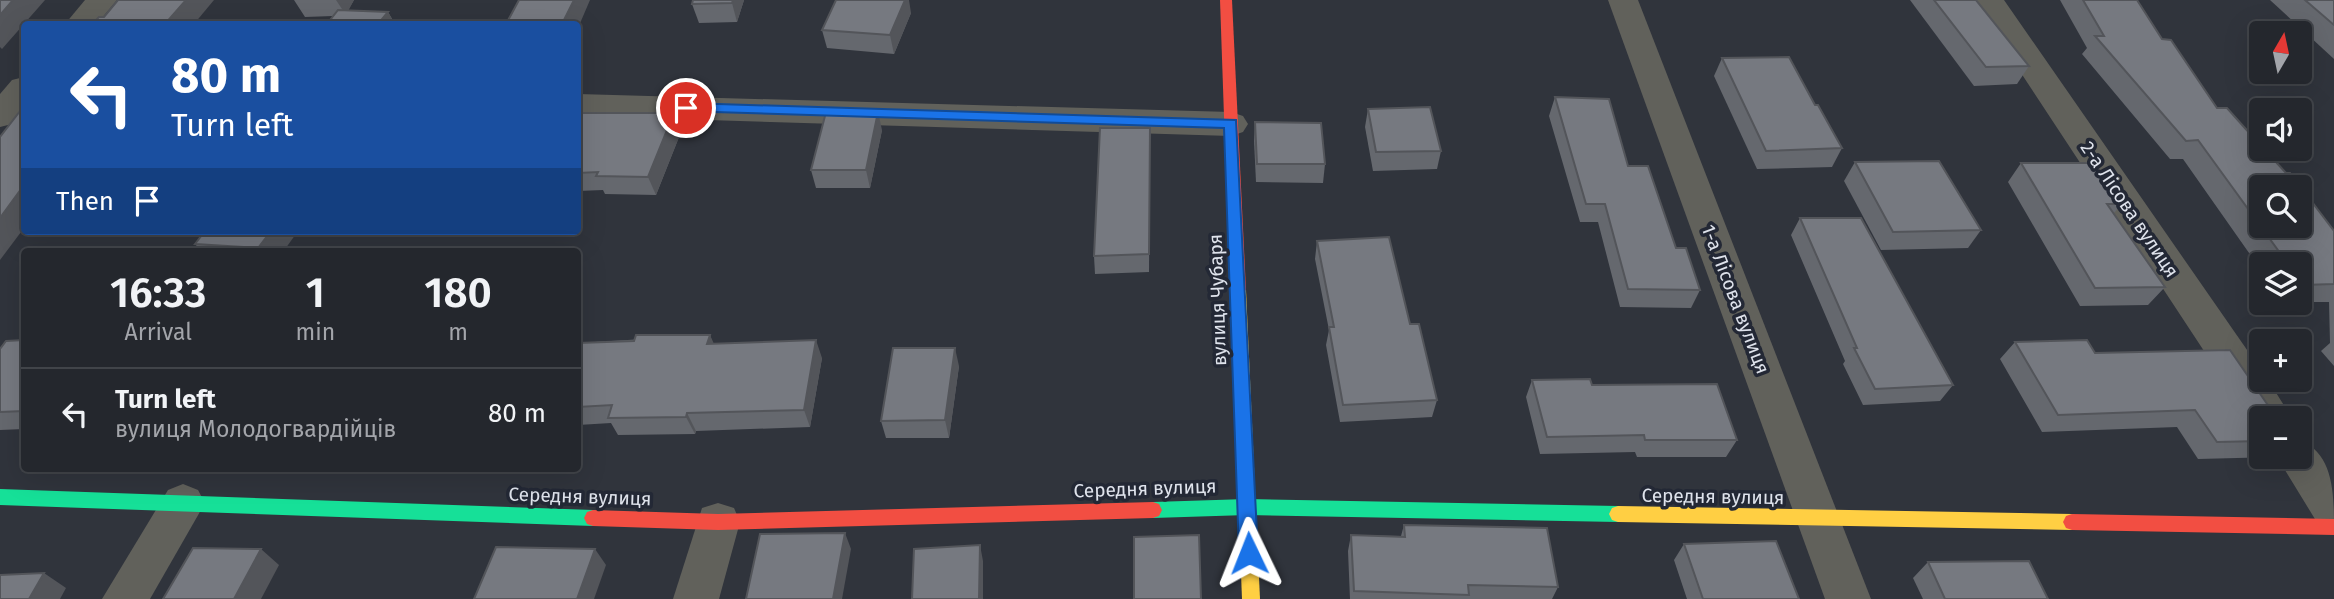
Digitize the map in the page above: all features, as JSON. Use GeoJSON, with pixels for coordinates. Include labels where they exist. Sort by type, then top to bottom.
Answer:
{"type":"FeatureCollection","features":[{"type":"Feature","properties":{"kind":"street"},"geometry":{"type":"LineString","coordinates":[[83,21],[102,0]]}},
{"type":"Feature","properties":{"kind":"street","name":"вулиця Чубаря"},"geometry":{"type":"LineString","coordinates":[[1226,0],[1251,599]]}},
{"type":"Feature","properties":{"kind":"street","name":"1-а Лісова вулиця"},"geometry":{"type":"LineString","coordinates":[[1623,0],[1848,599]]}},
{"type":"Feature","properties":{"kind":"street","name":"2-а Лісова вулиця"},"geometry":{"type":"LineString","coordinates":[[1988,0],[2264,406]]}},
{"type":"Feature","properties":{"kind":"street"},"geometry":{"type":"LineString","coordinates":[[0,90],[21,89]]}},
{"type":"Feature","properties":{"kind":"street"},"geometry":{"type":"LineString","coordinates":[[0,116],[21,92]]}},
{"type":"Feature","properties":{"kind":"street"},"geometry":{"type":"LineString","coordinates":[[581,105],[1231,124]]}},
{"type":"Feature","properties":{"kind":"street"},"geometry":{"type":"LineString","coordinates":[[2306,469],[2334,510]]}},
{"type":"Feature","properties":{"kind":"street","name":"Середня вулиця"},"geometry":{"type":"LineString","coordinates":[[0,497],[718,522],[1247,506],[2334,527]]}},
{"type":"Feature","properties":{"kind":"street"},"geometry":{"type":"LineString","coordinates":[[124,599],[183,503]]}},
{"type":"Feature","properties":{"kind":"street"},"geometry":{"type":"LineString","coordinates":[[696,599],[718,522]]}},
{"type":"Feature","properties":{"kind":"building"},"geometry":{"type":"Polygon","coordinates":[[[0,0],[13,0],[0,15],[0,0]]]}},
{"type":"Feature","properties":{"kind":"building"},"geometry":{"type":"Polygon","coordinates":[[[118,0],[186,0],[168,21],[95,21],[104,17],[118,0]]]}},
{"type":"Feature","properties":{"kind":"building"},"geometry":{"type":"Polygon","coordinates":[[[519,0],[574,0],[564,21],[508,21],[519,0]]]}},
{"type":"Feature","properties":{"kind":"building"},"geometry":{"type":"Polygon","coordinates":[[[693,0],[733,0],[732,3],[692,4],[693,0]]]}},
{"type":"Feature","properties":{"kind":"building"},"geometry":{"type":"Polygon","coordinates":[[[836,0],[905,0],[890,35],[822,30],[836,0]]]}},
{"type":"Feature","properties":{"kind":"building"},"geometry":{"type":"Polygon","coordinates":[[[1934,0],[1976,0],[2029,66],[1986,67],[1934,0]]]}},
{"type":"Feature","properties":{"kind":"building"},"geometry":{"type":"Polygon","coordinates":[[[2083,0],[2137,0],[2162,39],[2171,40],[2217,108],[2227,108],[2249,133],[2249,161],[2275,161],[2292,175],[2249,175],[2249,210],[2198,140],[2186,141],[2095,36],[2104,36],[2083,0]]]}},
{"type":"Feature","properties":{"kind":"building"},"geometry":{"type":"Polygon","coordinates":[[[2305,0],[2334,0],[2334,25],[2305,0]]]}},
{"type":"Feature","properties":{"kind":"building"},"geometry":{"type":"Polygon","coordinates":[[[338,10],[388,12],[380,21],[329,21],[338,10]]]}},
{"type":"Feature","properties":{"kind":"building"},"geometry":{"type":"Polygon","coordinates":[[[1789,57],[1842,148],[1766,151],[1722,58],[1789,57]]]}},
{"type":"Feature","properties":{"kind":"building"},"geometry":{"type":"Polygon","coordinates":[[[1555,97],[1609,99],[1628,166],[1648,166],[1676,248],[1686,248],[1700,290],[1628,289],[1605,204],[1586,204],[1555,97]]]}},
{"type":"Feature","properties":{"kind":"building"},"geometry":{"type":"Polygon","coordinates":[[[1430,107],[1441,151],[1376,152],[1368,109],[1430,107]]]}},
{"type":"Feature","properties":{"kind":"building"},"geometry":{"type":"Polygon","coordinates":[[[21,110],[21,189],[0,218],[0,137],[21,110]]]}},
{"type":"Feature","properties":{"kind":"building"},"geometry":{"type":"Polygon","coordinates":[[[826,112],[878,112],[866,170],[811,170],[826,112]]]}},
{"type":"Feature","properties":{"kind":"building"},"geometry":{"type":"Polygon","coordinates":[[[581,113],[674,113],[648,177],[596,176],[598,172],[581,173],[581,113]]]}},
{"type":"Feature","properties":{"kind":"building"},"geometry":{"type":"Polygon","coordinates":[[[1255,122],[1321,123],[1325,164],[1257,164],[1255,122]]]}},
{"type":"Feature","properties":{"kind":"building"},"geometry":{"type":"Polygon","coordinates":[[[1100,128],[1150,128],[1149,254],[1094,256],[1100,128]]]}},
{"type":"Feature","properties":{"kind":"building"},"geometry":{"type":"Polygon","coordinates":[[[1939,161],[1981,230],[1893,232],[1855,162],[1939,161]]]}},
{"type":"Feature","properties":{"kind":"building"},"geometry":{"type":"Polygon","coordinates":[[[2021,163],[2095,163],[2122,204],[2107,204],[2165,287],[2095,288],[2021,163]]]}},
{"type":"Feature","properties":{"kind":"building"},"geometry":{"type":"Polygon","coordinates":[[[2312,202],[2334,231],[2334,284],[2312,285],[2312,252],[2279,252],[2269,238],[2312,238],[2312,202]]]}},
{"type":"Feature","properties":{"kind":"building"},"geometry":{"type":"Polygon","coordinates":[[[1800,218],[1861,218],[1953,385],[1875,389],[1854,348],[1857,348],[1800,218]]]}},
{"type":"Feature","properties":{"kind":"building"},"geometry":{"type":"Polygon","coordinates":[[[202,235],[268,235],[258,248],[195,244],[202,235]]]}},
{"type":"Feature","properties":{"kind":"building"},"geometry":{"type":"Polygon","coordinates":[[[1389,237],[1410,324],[1419,324],[1437,400],[1343,405],[1329,327],[1334,327],[1317,241],[1389,237]]]}},
{"type":"Feature","properties":{"kind":"building"},"geometry":{"type":"Polygon","coordinates":[[[636,335],[710,335],[707,344],[816,340],[804,410],[687,413],[686,417],[608,418],[612,405],[581,407],[581,343],[634,341],[636,335]]]}},
{"type":"Feature","properties":{"kind":"building"},"geometry":{"type":"Polygon","coordinates":[[[21,340],[21,411],[0,412],[0,349],[6,341],[21,340]]]}},
{"type":"Feature","properties":{"kind":"building"},"geometry":{"type":"Polygon","coordinates":[[[2087,340],[2095,353],[2230,350],[2249,378],[2249,392],[2259,392],[2268,406],[2249,406],[2249,441],[2217,442],[2195,410],[2058,415],[2015,342],[2087,340]]]}},
{"type":"Feature","properties":{"kind":"building"},"geometry":{"type":"Polygon","coordinates":[[[893,348],[955,348],[945,420],[881,421],[893,348]]]}},
{"type":"Feature","properties":{"kind":"building"},"geometry":{"type":"Polygon","coordinates":[[[1590,379],[1592,385],[1717,384],[1737,440],[1645,440],[1644,435],[1547,437],[1532,380],[1590,379]]]}},
{"type":"Feature","properties":{"kind":"building"},"geometry":{"type":"Polygon","coordinates":[[[1404,525],[1547,528],[1558,587],[1468,585],[1469,595],[1354,591],[1351,535],[1405,537],[1404,525]]]}},
{"type":"Feature","properties":{"kind":"building"},"geometry":{"type":"Polygon","coordinates":[[[845,533],[833,599],[746,599],[760,534],[845,533]]]}},
{"type":"Feature","properties":{"kind":"building"},"geometry":{"type":"Polygon","coordinates":[[[1199,535],[1201,599],[1134,599],[1134,537],[1199,535]]]}},
{"type":"Feature","properties":{"kind":"building"},"geometry":{"type":"Polygon","coordinates":[[[1776,541],[1799,599],[1703,599],[1684,544],[1776,541]]]}},
{"type":"Feature","properties":{"kind":"building"},"geometry":{"type":"Polygon","coordinates":[[[980,545],[979,599],[912,599],[914,549],[980,545]]]}},
{"type":"Feature","properties":{"kind":"building"},"geometry":{"type":"Polygon","coordinates":[[[496,547],[595,549],[577,599],[474,599],[496,547]]]}},
{"type":"Feature","properties":{"kind":"building"},"geometry":{"type":"Polygon","coordinates":[[[193,548],[261,549],[234,599],[163,599],[193,548]]]}},
{"type":"Feature","properties":{"kind":"building"},"geometry":{"type":"Polygon","coordinates":[[[2029,561],[2048,599],[1945,599],[1928,562],[2029,561]]]}},
{"type":"Feature","properties":{"kind":"building"},"geometry":{"type":"Polygon","coordinates":[[[44,573],[29,599],[0,599],[0,575],[44,573]]]}},
{"type":"Feature","properties":{"kind":"traffic: fast"},"geometry":{"type":"LineString","coordinates":[[0,497],[593,518]]}},
{"type":"Feature","properties":{"kind":"traffic: fast"},"geometry":{"type":"LineString","coordinates":[[1153,510],[1247,507],[1618,514]]}},
{"type":"Feature","properties":{"kind":"traffic: slow"},"geometry":{"type":"LineString","coordinates":[[1238,290],[1251,599]]}},
{"type":"Feature","properties":{"kind":"traffic: slow"},"geometry":{"type":"LineString","coordinates":[[1618,514],[2072,522]]}},
{"type":"Feature","properties":{"kind":"traffic: jam"},"geometry":{"type":"LineString","coordinates":[[1226,0],[1238,290]]}},
{"type":"Feature","properties":{"kind":"traffic: jam"},"geometry":{"type":"LineString","coordinates":[[593,518],[718,522],[1153,510]]}},
{"type":"Feature","properties":{"kind":"traffic: jam"},"geometry":{"type":"LineString","coordinates":[[2072,522],[2334,527]]}},
{"type":"Feature","properties":{"kind":"route"},"geometry":{"type":"LineString","coordinates":[[686,108],[1231,124],[1249,553]]}}]}
